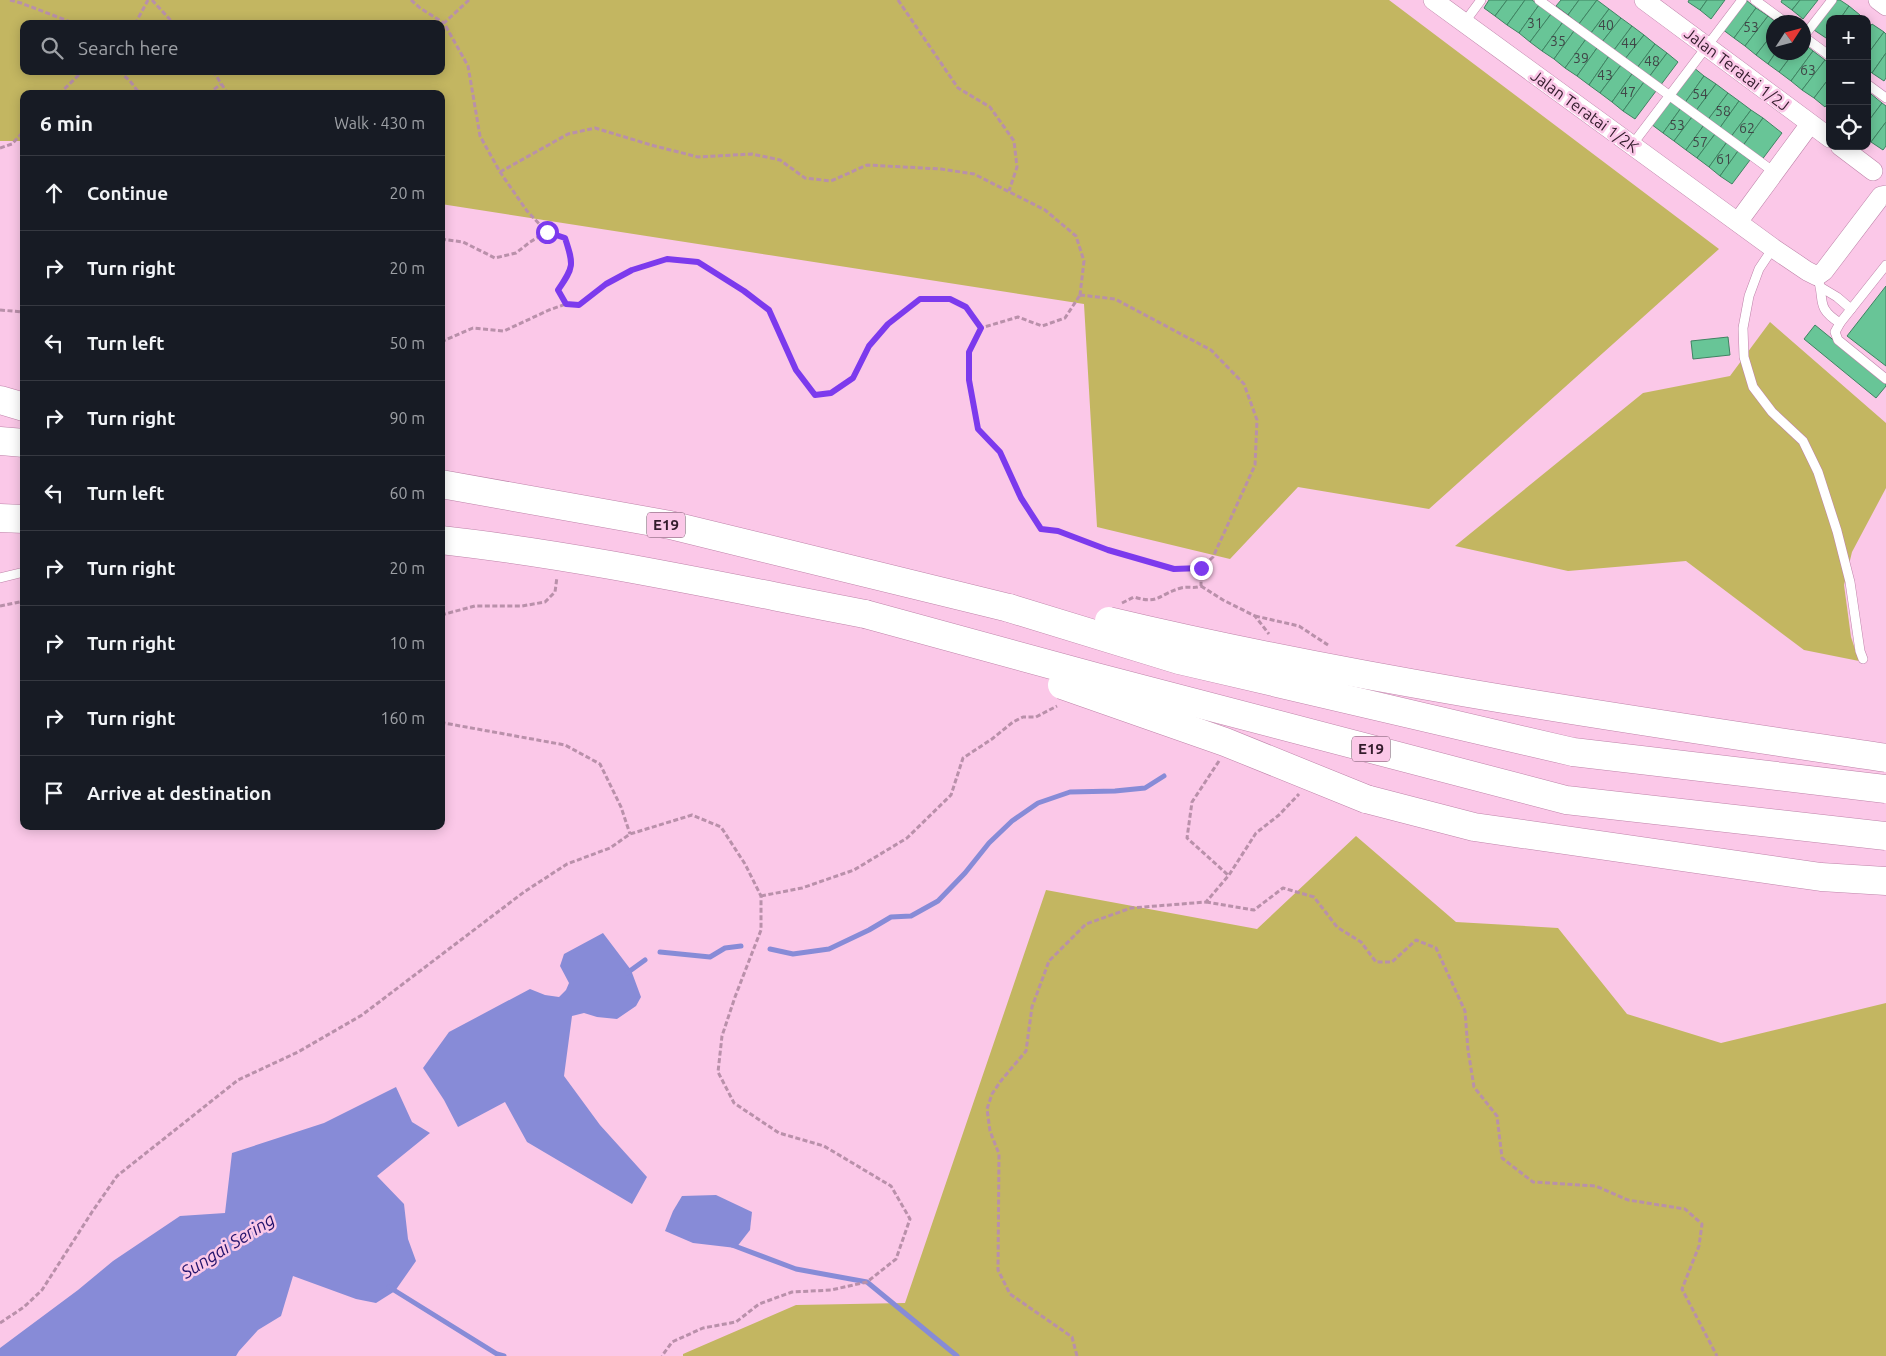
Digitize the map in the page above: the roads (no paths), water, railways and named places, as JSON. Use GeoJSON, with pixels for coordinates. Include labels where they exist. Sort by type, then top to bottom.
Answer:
{"type":"FeatureCollection","features":[{"type":"Feature","properties":{"kind":"highway"},"geometry":{"type":"LineString","coordinates":[[0,400],[20,406]]}},
{"type":"Feature","properties":{"kind":"highway"},"geometry":{"type":"LineString","coordinates":[[0,441],[20,442]]}},
{"type":"Feature","properties":{"kind":"highway","name":"E19"},"geometry":{"type":"LineString","coordinates":[[445,485],[670,526],[1009,608],[1179,660],[1574,752],[1886,789]]}},
{"type":"Feature","properties":{"kind":"highway"},"geometry":{"type":"LineString","coordinates":[[0,518],[20,519]]}},
{"type":"Feature","properties":{"kind":"highway","name":"E19"},"geometry":{"type":"LineString","coordinates":[[445,540],[559,556],[865,614],[1096,677],[1566,800],[1886,836]]}},
{"type":"Feature","properties":{"kind":"highway"},"geometry":{"type":"LineString","coordinates":[[1009,608],[1095,618],[1177,637],[1504,700],[1886,758]]}},
{"type":"Feature","properties":{"kind":"highway"},"geometry":{"type":"LineString","coordinates":[[865,614],[1225,742],[1366,799],[1474,827],[1821,877],[1886,881]]}},
{"type":"Feature","properties":{"kind":"street","name":"Jalan Teratai 1/2K"},"geometry":{"type":"LineString","coordinates":[[1433,0],[1807,271],[1819,282]]}},
{"type":"Feature","properties":{"kind":"street","name":"Jalan Teratai 1/2J"},"geometry":{"type":"LineString","coordinates":[[1644,0],[1826,135]]}},
{"type":"Feature","properties":{"kind":"street"},"geometry":{"type":"LineString","coordinates":[[1878,0],[1886,6]]}},
{"type":"Feature","properties":{"kind":"street"},"geometry":{"type":"LineString","coordinates":[[1738,222],[1810,124]]}},
{"type":"Feature","properties":{"kind":"street"},"geometry":{"type":"LineString","coordinates":[[1846,150],[1873,170]]}},
{"type":"Feature","properties":{"kind":"street"},"geometry":{"type":"LineString","coordinates":[[1819,282],[1824,271],[1881,196],[1886,195]]}},
{"type":"Feature","properties":{"kind":"lane"},"geometry":{"type":"LineString","coordinates":[[1464,23],[1481,0]]}},
{"type":"Feature","properties":{"kind":"lane"},"geometry":{"type":"LineString","coordinates":[[1539,0],[1774,172]]}},
{"type":"Feature","properties":{"kind":"lane"},"geometry":{"type":"LineString","coordinates":[[1632,145],[1742,0]]}},
{"type":"Feature","properties":{"kind":"lane"},"geometry":{"type":"LineString","coordinates":[[1754,0],[1775,15]]}},
{"type":"Feature","properties":{"kind":"lane"},"geometry":{"type":"LineString","coordinates":[[1811,27],[1832,0]]}},
{"type":"Feature","properties":{"kind":"lane"},"geometry":{"type":"LineString","coordinates":[[1811,41],[1826,53]]}},
{"type":"Feature","properties":{"kind":"lane"},"geometry":{"type":"LineString","coordinates":[[1871,87],[1886,98]]}},
{"type":"Feature","properties":{"kind":"lane"},"geometry":{"type":"LineString","coordinates":[[1773,248],[1759,269],[1749,296],[1743,328],[1744,357],[1754,387],[1772,412],[1803,441],[1818,472],[1837,531],[1850,582],[1862,660]]}},
{"type":"Feature","properties":{"kind":"lane"},"geometry":{"type":"LineString","coordinates":[[1886,265],[1835,332],[1838,340],[1886,379]]}},
{"type":"Feature","properties":{"kind":"lane"},"geometry":{"type":"LineString","coordinates":[[1819,282],[1851,309]]}},
{"type":"Feature","properties":{"kind":"lane"},"geometry":{"type":"LineString","coordinates":[[1819,282],[1820,301],[1828,316],[1840,323]]}},
{"type":"Feature","properties":{"kind":"lane"},"geometry":{"type":"LineString","coordinates":[[0,578],[20,573]]}},
{"type":"Feature","properties":{"kind":"water"},"geometry":{"type":"Polygon","coordinates":[[[603,933],[631,970],[641,997],[636,1006],[617,1019],[597,1017],[584,1013],[572,1016],[564,1076],[600,1125],[647,1177],[632,1204],[527,1142],[505,1102],[458,1127],[444,1100],[423,1068],[449,1032],[530,989],[545,995],[559,997],[566,990],[569,983],[560,966],[564,954],[603,933]]]}},
{"type":"Feature","properties":{"kind":"water"},"geometry":{"type":"Polygon","coordinates":[[[396,1087],[412,1122],[430,1133],[377,1176],[404,1204],[408,1239],[416,1261],[395,1291],[376,1303],[356,1299],[293,1276],[281,1316],[258,1330],[236,1356],[0,1356],[0,1348],[78,1290],[113,1261],[180,1216],[225,1213],[232,1153],[324,1123],[396,1087]]]}},
{"type":"Feature","properties":{"kind":"water"},"geometry":{"type":"Polygon","coordinates":[[[716,1195],[752,1212],[750,1230],[736,1248],[693,1243],[665,1231],[673,1211],[682,1196],[716,1195]]]}},
{"type":"Feature","properties":{"kind":"waterway"},"geometry":{"type":"LineString","coordinates":[[770,949],[793,954],[829,949],[891,917],[911,916],[938,901],[965,873],[989,843],[1012,821],[1038,803],[1070,792],[1145,788],[1164,776]]}},
{"type":"Feature","properties":{"kind":"waterway"},"geometry":{"type":"LineString","coordinates":[[660,952],[710,957],[725,948],[741,946]]}},
{"type":"Feature","properties":{"kind":"waterway"},"geometry":{"type":"LineString","coordinates":[[627,973],[645,960]]}},
{"type":"Feature","properties":{"kind":"waterway"},"geometry":{"type":"LineString","coordinates":[[732,1245],[796,1269],[867,1282],[957,1356]]}},
{"type":"Feature","properties":{"kind":"waterway","name":"Sungai Sering"},"geometry":{"type":"LineString","coordinates":[[389,1287],[497,1354],[504,1356]]}}]}
